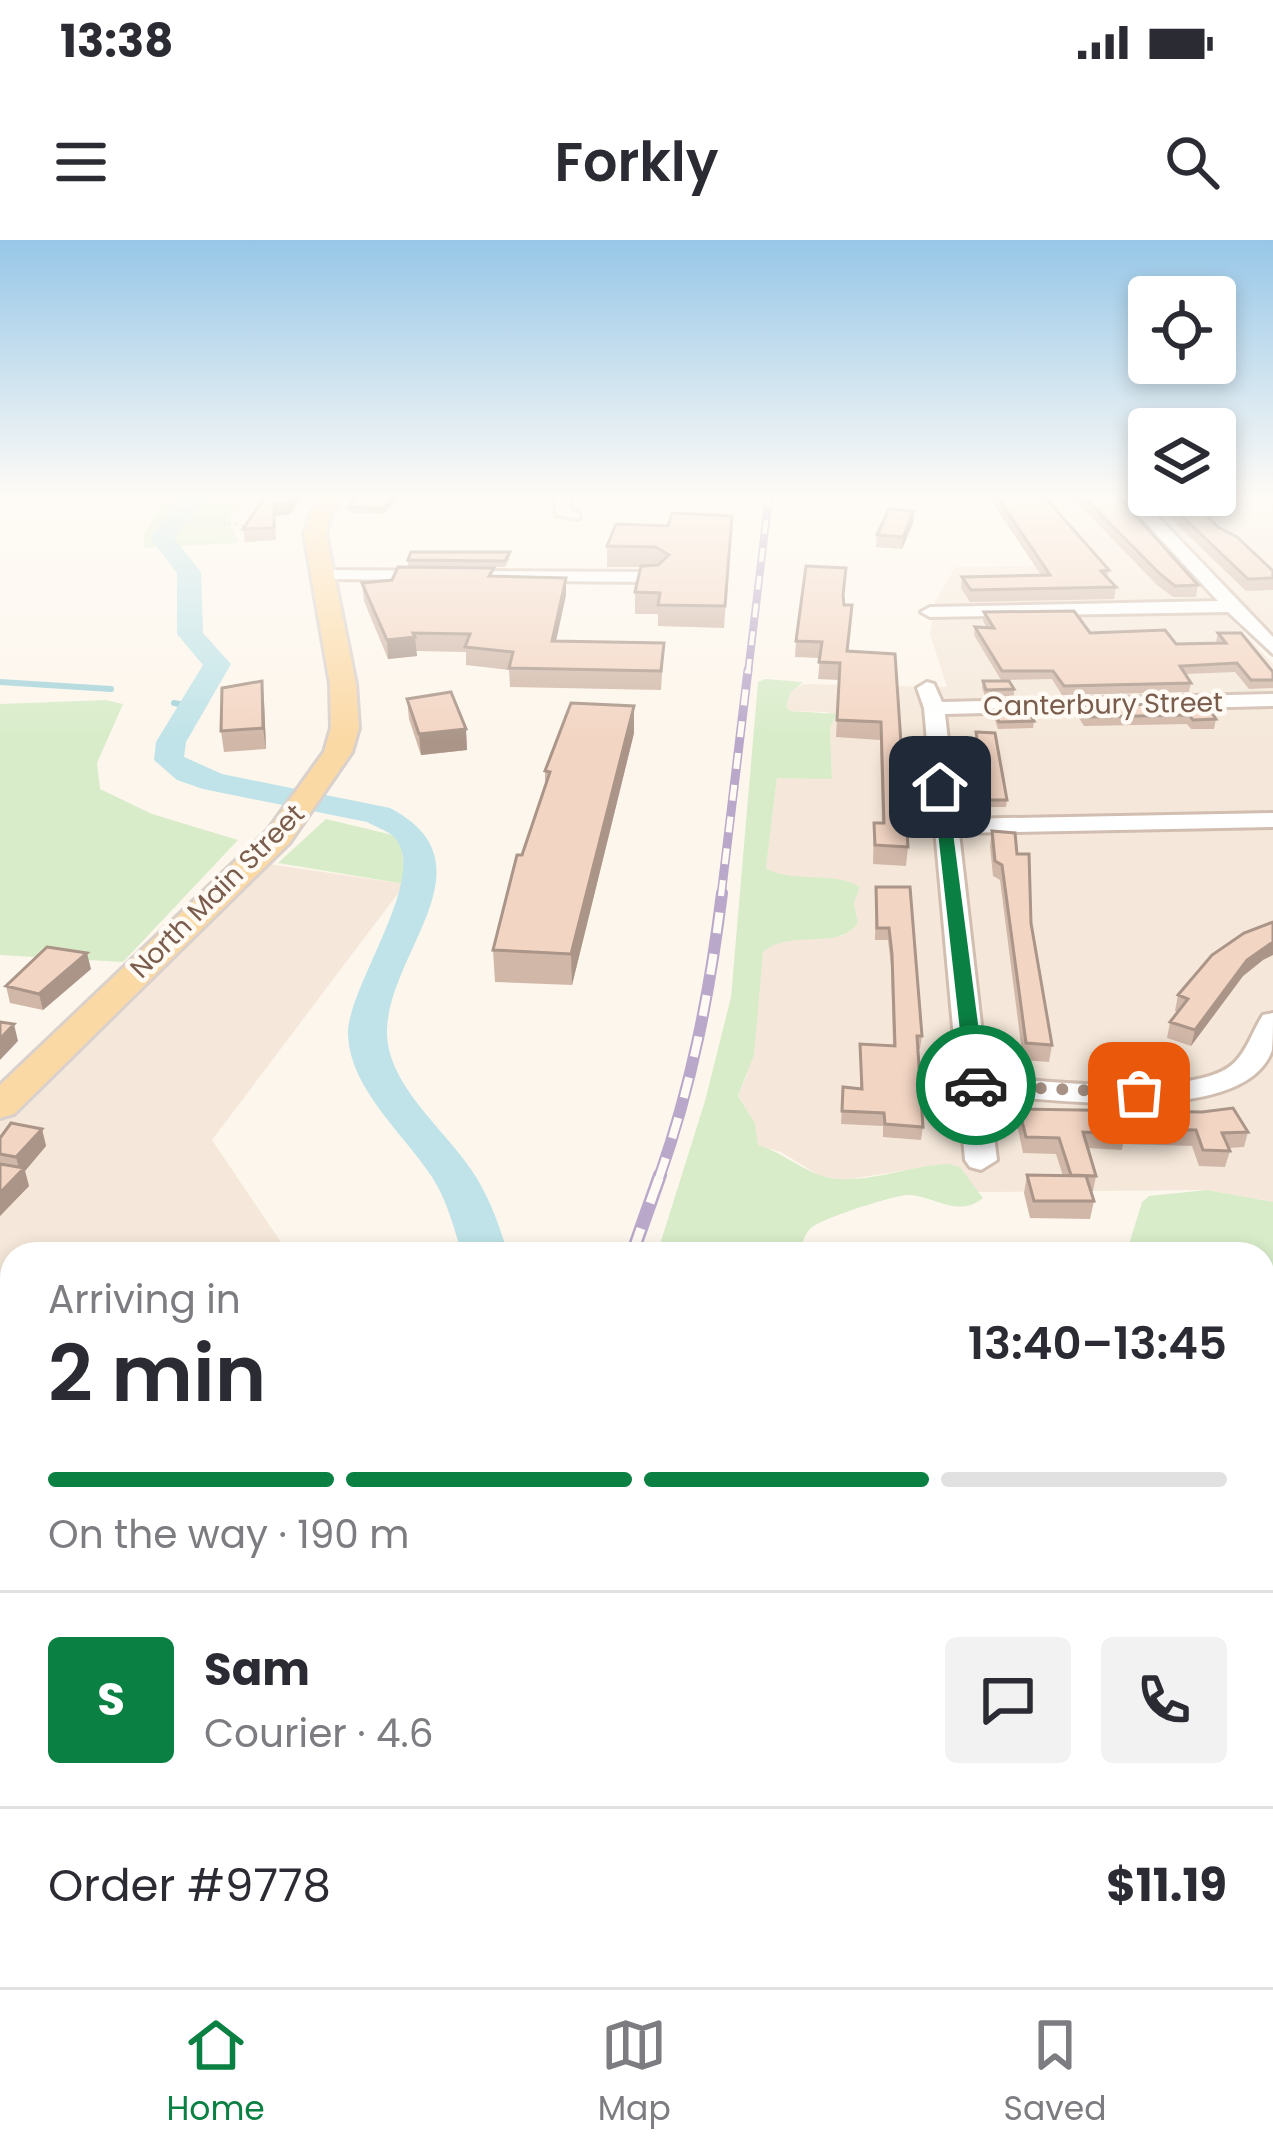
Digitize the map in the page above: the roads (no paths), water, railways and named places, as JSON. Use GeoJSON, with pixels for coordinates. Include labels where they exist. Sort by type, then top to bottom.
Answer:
{"type":"FeatureCollection","features":[{"type":"Feature","properties":{"kind":"main road","name":"North Main Street"},"geometry":{"type":"LineString","coordinates":[[0,1106],[309,798],[338,752],[345,707],[322,577]]}},
{"type":"Feature","properties":{"kind":"street"},"geometry":{"type":"LineString","coordinates":[[603,577],[656,577]]}},
{"type":"Feature","properties":{"kind":"street"},"geometry":{"type":"LineString","coordinates":[[1206,577],[1273,647]]}},
{"type":"Feature","properties":{"kind":"street"},"geometry":{"type":"LineString","coordinates":[[930,612],[1234,606]]}},
{"type":"Feature","properties":{"kind":"street","name":"Canterbury Street"},"geometry":{"type":"LineString","coordinates":[[943,826],[930,698],[1273,700]]}},
{"type":"Feature","properties":{"kind":"street"},"geometry":{"type":"LineString","coordinates":[[981,1160],[943,826],[1273,820]]}},
{"type":"Feature","properties":{"kind":"street"},"geometry":{"type":"LineString","coordinates":[[974,1085],[1186,1092],[1221,1085],[1243,1072],[1271,1030]]}},
{"type":"Feature","properties":{"kind":"street"},"geometry":{"type":"LineString","coordinates":[[1243,1072],[1273,1081]]}},
{"type":"Feature","properties":{"kind":"waterway"},"geometry":{"type":"LineString","coordinates":[[189,577],[190,634],[217,664],[171,742],[169,760],[214,782],[378,815],[403,828],[417,846],[420,869],[415,896],[371,1008],[370,1050],[388,1088],[455,1178],[481,1242]]}},
{"type":"Feature","properties":{"kind":"waterway"},"geometry":{"type":"LineString","coordinates":[[0,682],[111,689]]}},
{"type":"Feature","properties":{"kind":"waterway"},"geometry":{"type":"LineString","coordinates":[[174,703],[194,707]]}},
{"type":"Feature","properties":{"kind":"railway"},"geometry":{"type":"LineString","coordinates":[[748,673],[759,577]]}},
{"type":"Feature","properties":{"kind":"railway"},"geometry":{"type":"LineString","coordinates":[[721,896],[748,670]]}},
{"type":"Feature","properties":{"kind":"railway"},"geometry":{"type":"LineString","coordinates":[[659,1176],[698,1037],[722,893]]}},
{"type":"Feature","properties":{"kind":"railway"},"geometry":{"type":"LineString","coordinates":[[636,1242],[659,1176]]}}]}
